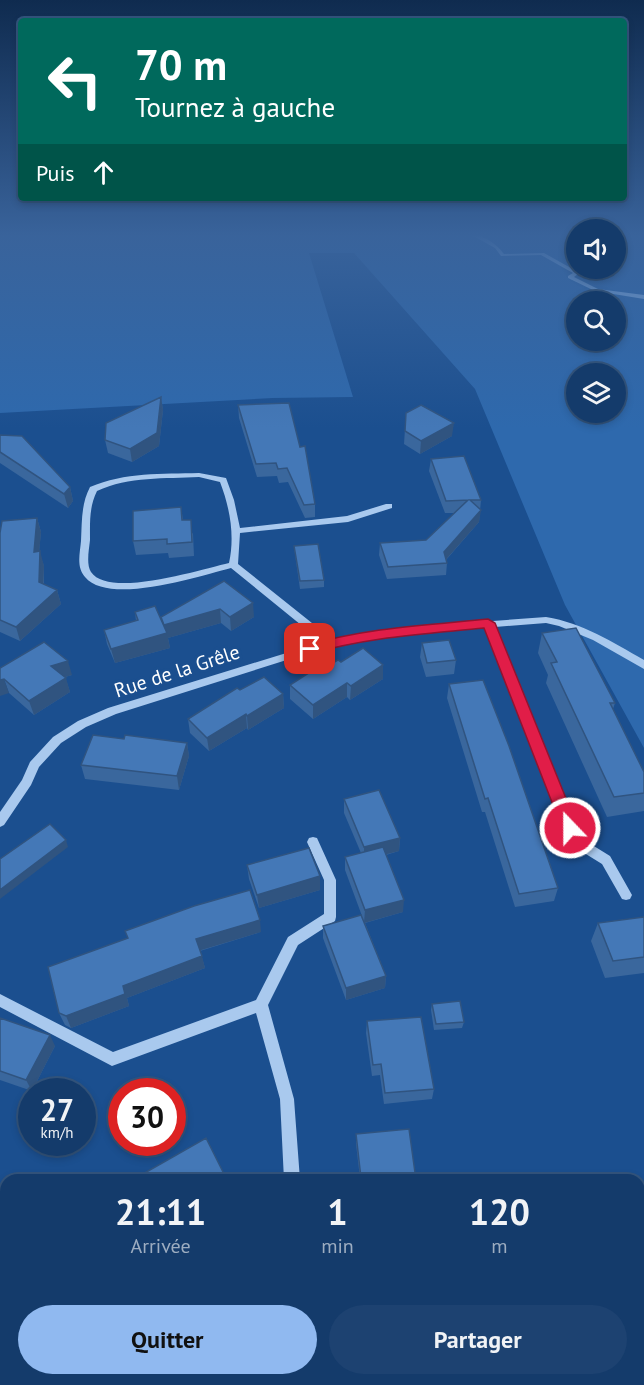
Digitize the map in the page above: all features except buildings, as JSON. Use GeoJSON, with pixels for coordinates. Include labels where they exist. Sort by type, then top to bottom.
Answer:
{"type":"FeatureCollection","features":[{"type":"Feature","properties":{"kind":"street"},"geometry":{"type":"LineString","coordinates":[[199,475],[223,480],[228,490],[238,548],[233,565],[133,588],[112,588],[100,584],[89,577],[84,566],[89,497],[93,489],[120,481],[199,475]]}},
{"type":"Feature","properties":{"kind":"street"},"geometry":{"type":"LineString","coordinates":[[235,531],[348,519],[389,506]]}},
{"type":"Feature","properties":{"kind":"street"},"geometry":{"type":"LineString","coordinates":[[233,565],[330,643]]}},
{"type":"Feature","properties":{"kind":"street","name":"Rue de la Grêle"},"geometry":{"type":"LineString","coordinates":[[0,822],[27,782],[34,765],[57,740],[82,724],[112,711],[189,685],[330,643],[411,630],[527,619],[562,622],[644,665]]}},
{"type":"Feature","properties":{"kind":"street"},"geometry":{"type":"LineString","coordinates":[[488,623],[570,828],[585,848],[606,860],[626,895]]}},
{"type":"Feature","properties":{"kind":"street"},"geometry":{"type":"LineString","coordinates":[[292,1174],[287,1099],[261,1005],[293,941],[330,917],[330,880],[313,842]]}},
{"type":"Feature","properties":{"kind":"street"},"geometry":{"type":"LineString","coordinates":[[0,1000],[112,1059],[261,1005]]}},
{"type":"Feature","properties":{"kind":"shaded area"},"geometry":{"type":"Polygon","coordinates":[[[0,299],[323,299],[353,397],[273,398],[0,413],[0,299]]]}},
{"type":"Feature","properties":{"kind":"shaded area"},"geometry":{"type":"Polygon","coordinates":[[[395,299],[566,299],[566,351],[626,351],[626,299],[644,299],[644,748],[565,605],[475,389],[395,299]]]}},
{"type":"Feature","properties":{"kind":"route"},"geometry":{"type":"LineString","coordinates":[[310,649],[330,643],[390,633],[488,623],[570,828]]}}]}
